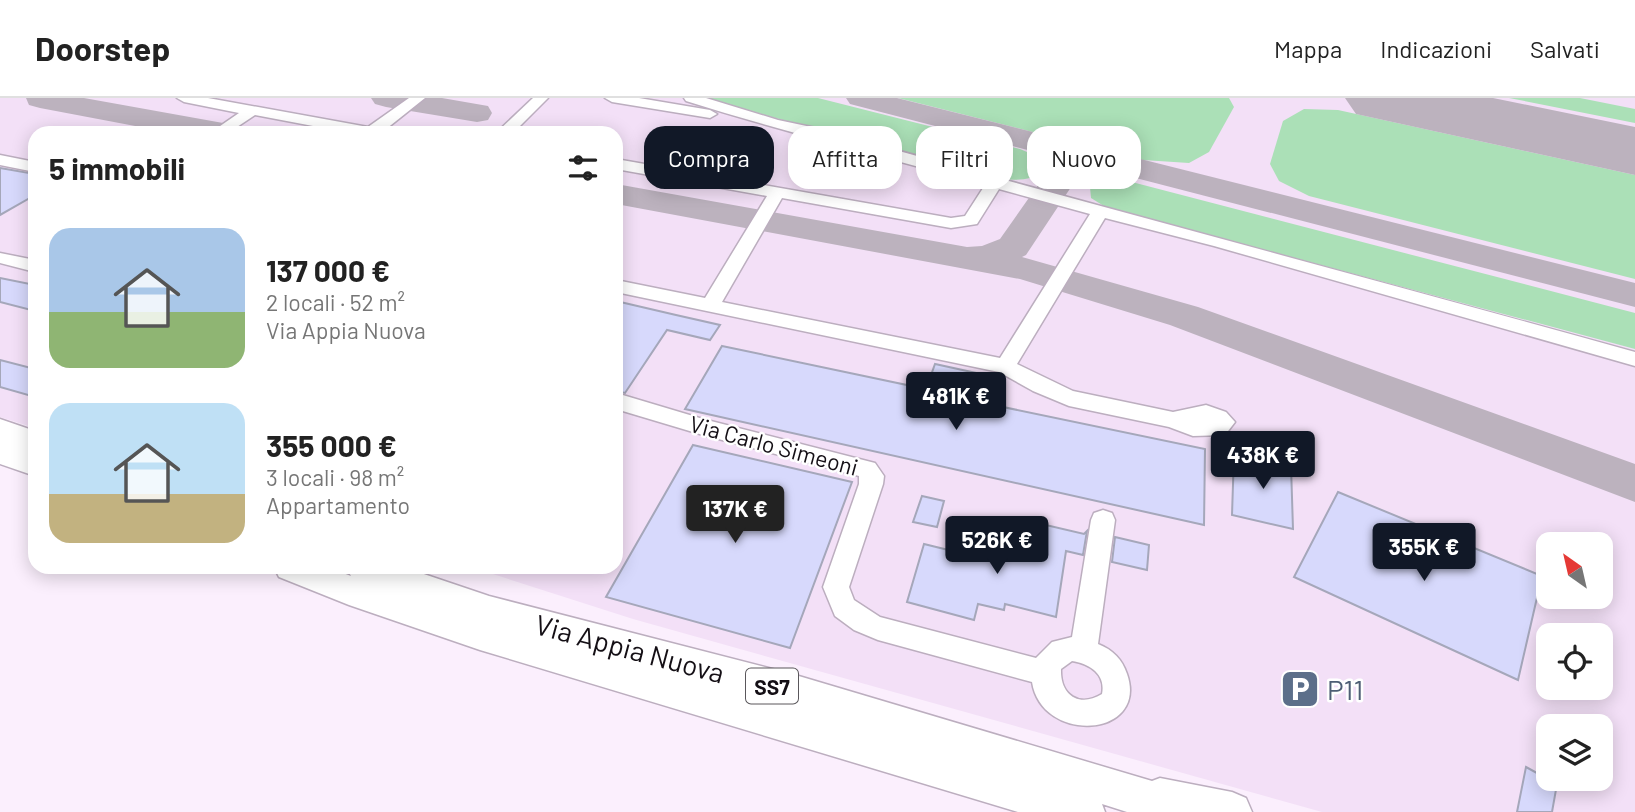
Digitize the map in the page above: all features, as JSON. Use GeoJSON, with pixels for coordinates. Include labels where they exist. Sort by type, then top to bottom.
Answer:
{"type":"FeatureCollection","features":[{"type":"Feature","properties":{"kind":"main road"},"geometry":{"type":"LineString","coordinates":[[0,430],[28,440]]}},
{"type":"Feature","properties":{"kind":"main road"},"geometry":{"type":"LineString","coordinates":[[0,452],[28,462]]}},
{"type":"Feature","properties":{"kind":"main road","name":"Via Appia Nuova"},"geometry":{"type":"LineString","coordinates":[[308,574],[361,595],[480,635],[1085,812]]}},
{"type":"Feature","properties":{"kind":"main road","name":"Via Appia Nuova"},"geometry":{"type":"LineString","coordinates":[[383,574],[489,611],[792,691],[1124,791],[1180,812]]}},
{"type":"Feature","properties":{"kind":"main road"},"geometry":{"type":"LineString","coordinates":[[1124,791],[1232,812]]}},
{"type":"Feature","properties":{"kind":"lane"},"geometry":{"type":"LineString","coordinates":[[382,126],[418,98]]}},
{"type":"Feature","properties":{"kind":"lane"},"geometry":{"type":"LineString","coordinates":[[512,126],[541,98]]}},
{"type":"Feature","properties":{"kind":"lane"},"geometry":{"type":"LineString","coordinates":[[612,98],[810,131],[916,160]]}},
{"type":"Feature","properties":{"kind":"lane"},"geometry":{"type":"LineString","coordinates":[[691,98],[775,124]]}},
{"type":"Feature","properties":{"kind":"lane"},"geometry":{"type":"LineString","coordinates":[[190,99],[337,126]]}},
{"type":"Feature","properties":{"kind":"lane"},"geometry":{"type":"LineString","coordinates":[[229,126],[253,111]]}},
{"type":"Feature","properties":{"kind":"lane"},"geometry":{"type":"LineString","coordinates":[[0,160],[28,166]]}},
{"type":"Feature","properties":{"kind":"lane"},"geometry":{"type":"LineString","coordinates":[[623,165],[962,223],[975,215],[991,189]]}},
{"type":"Feature","properties":{"kind":"lane"},"geometry":{"type":"LineString","coordinates":[[1013,189],[1220,242],[1635,359]]}},
{"type":"Feature","properties":{"kind":"lane"},"geometry":{"type":"LineString","coordinates":[[710,305],[777,193]]}},
{"type":"Feature","properties":{"kind":"lane"},"geometry":{"type":"LineString","coordinates":[[1005,366],[1100,212]]}},
{"type":"Feature","properties":{"kind":"lane"},"geometry":{"type":"LineString","coordinates":[[5,259],[28,264]]}},
{"type":"Feature","properties":{"kind":"lane"},"geometry":{"type":"LineString","coordinates":[[623,287],[1005,366],[1069,398],[1173,420]]}},
{"type":"Feature","properties":{"kind":"lane","name":"Via Carlo Simeoni"},"geometry":{"type":"LineString","coordinates":[[623,403],[703,427],[867,469],[872,480],[836,587],[837,596],[843,606],[858,619],[878,628],[1045,673]]}},
{"type":"Feature","properties":{"kind":"lane"},"geometry":{"type":"LineString","coordinates":[[1084,650],[1103,520]]}},
{"type":"Feature","properties":{"kind":"lane"},"geometry":{"type":"LineString","coordinates":[[1084,650],[1105,661],[1117,681],[1115,701],[1097,714],[1084,715],[1072,711],[1051,695],[1045,673],[1053,656],[1062,651],[1084,650]]}},
{"type":"Feature","properties":{"kind":"shaded area"},"geometry":{"type":"Polygon","coordinates":[[[0,98],[1635,98],[1635,812],[1322,812],[633,619],[493,574],[623,574],[623,126],[28,126],[28,426],[0,417],[0,98]]]}},
{"type":"Feature","properties":{"kind":"green space"},"geometry":{"type":"Polygon","coordinates":[[[704,98],[818,98],[929,126],[916,126],[916,157],[902,153],[902,126],[804,126],[704,98]]]}},
{"type":"Feature","properties":{"kind":"green space"},"geometry":{"type":"Polygon","coordinates":[[[898,98],[1229,98],[1234,107],[1209,152],[1189,163],[1141,159],[1141,126],[1027,126],[1027,131],[898,98]]]}},
{"type":"Feature","properties":{"kind":"green space"},"geometry":{"type":"Polygon","coordinates":[[[1509,98],[1580,98],[1635,109],[1635,123],[1509,98]]]}},
{"type":"Feature","properties":{"kind":"green space"},"geometry":{"type":"Polygon","coordinates":[[[1304,109],[1338,110],[1635,175],[1635,279],[1309,196],[1279,181],[1270,164],[1283,121],[1304,109]]]}},
{"type":"Feature","properties":{"kind":"green space"},"geometry":{"type":"Polygon","coordinates":[[[1013,147],[1027,152],[1026,179],[1013,180],[1013,147]]]}},
{"type":"Feature","properties":{"kind":"green space"},"geometry":{"type":"Polygon","coordinates":[[[1141,184],[1635,313],[1635,349],[1107,208],[1091,198],[1090,189],[1141,189],[1141,184]]]}},
{"type":"Feature","properties":{"kind":"building"},"geometry":{"type":"Polygon","coordinates":[[[0,168],[28,173],[28,199],[0,215],[0,168]]]}},
{"type":"Feature","properties":{"kind":"building"},"geometry":{"type":"Polygon","coordinates":[[[0,278],[28,284],[28,309],[0,302],[0,278]]]}},
{"type":"Feature","properties":{"kind":"building"},"geometry":{"type":"Polygon","coordinates":[[[623,303],[720,325],[710,340],[667,330],[625,393],[623,303]]]}},
{"type":"Feature","properties":{"kind":"building"},"geometry":{"type":"Polygon","coordinates":[[[722,346],[926,389],[935,364],[981,374],[974,401],[1205,449],[1204,525],[685,409],[722,346]]]}},
{"type":"Feature","properties":{"kind":"building"},"geometry":{"type":"Polygon","coordinates":[[[0,360],[28,367],[28,395],[0,387],[0,360]]]}},
{"type":"Feature","properties":{"kind":"building"},"geometry":{"type":"Polygon","coordinates":[[[693,445],[852,482],[790,648],[606,597],[619,574],[623,574],[623,567],[693,445]]]}},
{"type":"Feature","properties":{"kind":"building"},"geometry":{"type":"Polygon","coordinates":[[[1234,454],[1291,466],[1293,529],[1232,515],[1234,454]]]}},
{"type":"Feature","properties":{"kind":"building"},"geometry":{"type":"Polygon","coordinates":[[[1338,492],[1536,574],[1536,602],[1518,680],[1294,577],[1338,492]]]}},
{"type":"Feature","properties":{"kind":"building"},"geometry":{"type":"Polygon","coordinates":[[[922,496],[944,501],[937,527],[913,522],[922,496]]]}},
{"type":"Feature","properties":{"kind":"building"},"geometry":{"type":"Polygon","coordinates":[[[1033,522],[1084,534],[1087,531],[1083,555],[1066,551],[1056,617],[1005,604],[1004,610],[978,604],[974,620],[907,602],[924,544],[985,559],[987,547],[1026,557],[1033,522]]]}},
{"type":"Feature","properties":{"kind":"building"},"geometry":{"type":"Polygon","coordinates":[[[1115,537],[1149,545],[1147,570],[1112,562],[1115,537]]]}},
{"type":"Feature","properties":{"kind":"building"},"geometry":{"type":"Polygon","coordinates":[[[1526,767],[1536,772],[1536,791],[1556,791],[1552,812],[1517,812],[1526,767]]]}},
{"type":"Feature","properties":{"kind":"taxiway"},"geometry":{"type":"LineString","coordinates":[[386,98],[477,113]]}},
{"type":"Feature","properties":{"kind":"taxiway"},"geometry":{"type":"LineString","coordinates":[[861,98],[1635,295]]}},
{"type":"Feature","properties":{"kind":"taxiway"},"geometry":{"type":"LineString","coordinates":[[40,99],[185,126]]}},
{"type":"Feature","properties":{"kind":"taxiway"},"geometry":{"type":"LineString","coordinates":[[967,258],[988,257],[1013,247],[1052,189]]}},
{"type":"Feature","properties":{"kind":"taxiway"},"geometry":{"type":"LineString","coordinates":[[623,195],[1026,269],[1184,316],[1635,483]]}},
{"type":"Feature","properties":{"kind":"runway"},"geometry":{"type":"LineString","coordinates":[[1382,98],[1635,151]]}},
{"type":"Feature","properties":{"kind":"place","name":"P11"},"geometry":{"type":"Point","coordinates":[1300,689]}}]}
